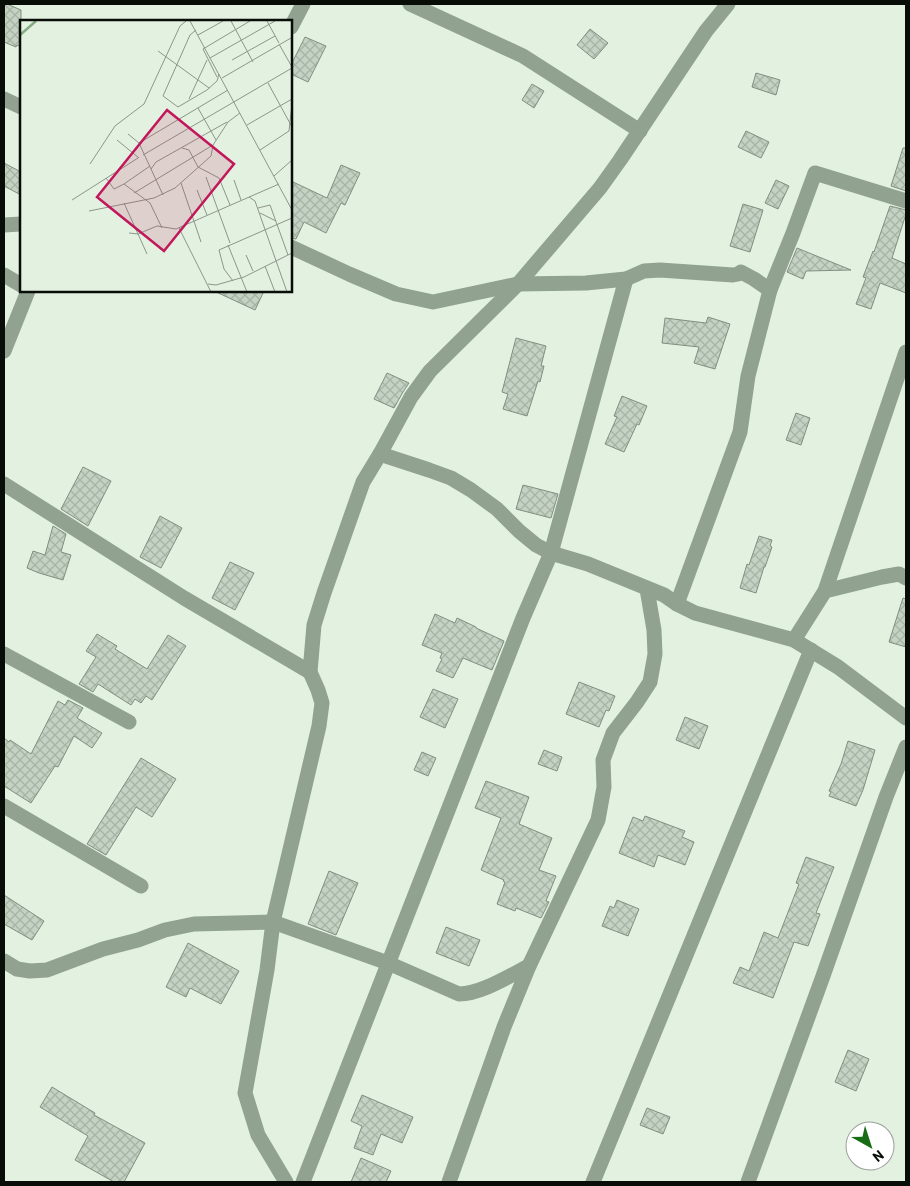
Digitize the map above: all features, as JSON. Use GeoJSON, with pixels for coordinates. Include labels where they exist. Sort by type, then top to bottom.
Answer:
{"type":"FeatureCollection","features":[{"type":"Feature","properties":{"kind":"street"},"geometry":{"type":"LineString","coordinates":[[292,25],[303,4]]}},
{"type":"Feature","properties":{"kind":"street"},"geometry":{"type":"LineString","coordinates":[[410,4],[523,56],[640,131]]}},
{"type":"Feature","properties":{"kind":"street"},"geometry":{"type":"LineString","coordinates":[[286,1182],[258,1135],[244,1093],[267,970],[273,922],[319,726],[322,703],[310,672],[314,626],[362,482],[412,397],[430,371],[518,284],[600,188],[706,31],[728,4]]}},
{"type":"Feature","properties":{"kind":"street"},"geometry":{"type":"LineString","coordinates":[[4,100],[20,108]]}},
{"type":"Feature","properties":{"kind":"street"},"geometry":{"type":"LineString","coordinates":[[677,604],[740,432],[748,376],[770,290],[815,173],[906,201]]}},
{"type":"Feature","properties":{"kind":"street"},"geometry":{"type":"LineString","coordinates":[[4,225],[20,224]]}},
{"type":"Feature","properties":{"kind":"street"},"geometry":{"type":"LineString","coordinates":[[292,246],[396,294],[433,302],[518,284],[586,283],[626,279],[644,271],[660,270],[733,275],[741,272],[770,290]]}},
{"type":"Feature","properties":{"kind":"street"},"geometry":{"type":"LineString","coordinates":[[4,275],[20,284]]}},
{"type":"Feature","properties":{"kind":"street"},"geometry":{"type":"LineString","coordinates":[[303,1182],[523,618],[551,553],[626,279]]}},
{"type":"Feature","properties":{"kind":"street"},"geometry":{"type":"LineString","coordinates":[[4,351],[28,292]]}},
{"type":"Feature","properties":{"kind":"street"},"geometry":{"type":"LineString","coordinates":[[794,640],[825,591],[906,352]]}},
{"type":"Feature","properties":{"kind":"street"},"geometry":{"type":"LineString","coordinates":[[380,454],[451,478],[497,509],[536,545],[551,553],[588,564],[664,595],[695,613],[794,640],[838,667],[906,718]]}},
{"type":"Feature","properties":{"kind":"street"},"geometry":{"type":"LineString","coordinates":[[4,484],[184,598],[310,672]]}},
{"type":"Feature","properties":{"kind":"street"},"geometry":{"type":"LineString","coordinates":[[825,591],[899,574],[906,578]]}},
{"type":"Feature","properties":{"kind":"street"},"geometry":{"type":"LineString","coordinates":[[449,1182],[504,1027],[529,966],[598,820],[604,787],[603,760],[613,733],[650,682],[655,654],[654,630],[647,589]]}},
{"type":"Feature","properties":{"kind":"street"},"geometry":{"type":"LineString","coordinates":[[593,1182],[811,650]]}},
{"type":"Feature","properties":{"kind":"street"},"geometry":{"type":"LineString","coordinates":[[4,654],[129,722]]}},
{"type":"Feature","properties":{"kind":"street"},"geometry":{"type":"LineString","coordinates":[[748,1182],[906,746]]}},
{"type":"Feature","properties":{"kind":"street"},"geometry":{"type":"LineString","coordinates":[[4,806],[141,886]]}},
{"type":"Feature","properties":{"kind":"street"},"geometry":{"type":"LineString","coordinates":[[4,961],[17,969],[30,971],[47,970],[103,949],[138,940],[165,930],[194,924],[273,922],[388,964],[459,994],[468,994],[483,989],[529,966]]}},
{"type":"Feature","properties":{"kind":"building"},"geometry":{"type":"Polygon","coordinates":[[[4,4],[7,4],[21,10],[20,46],[17,45],[16,47],[4,42],[4,4]]]}},
{"type":"Feature","properties":{"kind":"building"},"geometry":{"type":"Polygon","coordinates":[[[590,29],[608,43],[594,59],[577,45],[590,29]]]}},
{"type":"Feature","properties":{"kind":"building"},"geometry":{"type":"Polygon","coordinates":[[[305,37],[326,46],[308,82],[292,74],[292,63],[305,37]]]}},
{"type":"Feature","properties":{"kind":"building"},"geometry":{"type":"Polygon","coordinates":[[[756,73],[780,80],[776,95],[752,87],[756,73]]]}},
{"type":"Feature","properties":{"kind":"building"},"geometry":{"type":"Polygon","coordinates":[[[532,84],[544,91],[534,108],[522,100],[532,84]]]}},
{"type":"Feature","properties":{"kind":"building"},"geometry":{"type":"Polygon","coordinates":[[[746,131],[769,142],[761,158],[738,147],[746,131]]]}},
{"type":"Feature","properties":{"kind":"building"},"geometry":{"type":"Polygon","coordinates":[[[903,148],[906,148],[906,191],[891,186],[903,148]]]}},
{"type":"Feature","properties":{"kind":"building"},"geometry":{"type":"Polygon","coordinates":[[[4,163],[20,171],[20,194],[4,186],[4,163]]]}},
{"type":"Feature","properties":{"kind":"building"},"geometry":{"type":"Polygon","coordinates":[[[341,165],[360,173],[345,205],[341,203],[326,233],[304,222],[296,239],[292,238],[292,181],[327,198],[341,165]]]}},
{"type":"Feature","properties":{"kind":"building"},"geometry":{"type":"Polygon","coordinates":[[[776,180],[789,186],[778,209],[765,203],[776,180]]]}},
{"type":"Feature","properties":{"kind":"building"},"geometry":{"type":"Polygon","coordinates":[[[743,204],[763,210],[750,252],[730,246],[743,204]]]}},
{"type":"Feature","properties":{"kind":"building"},"geometry":{"type":"Polygon","coordinates":[[[890,206],[906,210],[892,258],[906,264],[906,293],[880,283],[871,309],[856,304],[866,278],[863,277],[890,206]]]}},
{"type":"Feature","properties":{"kind":"building"},"geometry":{"type":"Polygon","coordinates":[[[797,248],[851,270],[806,271],[803,279],[787,272],[797,248]]]}},
{"type":"Feature","properties":{"kind":"building"},"geometry":{"type":"Polygon","coordinates":[[[216,292],[264,292],[255,310],[216,292]]]}},
{"type":"Feature","properties":{"kind":"building"},"geometry":{"type":"Polygon","coordinates":[[[708,317],[730,324],[715,369],[694,363],[699,347],[662,343],[665,318],[706,323],[708,317]]]}},
{"type":"Feature","properties":{"kind":"building"},"geometry":{"type":"Polygon","coordinates":[[[516,338],[546,346],[541,366],[544,366],[540,382],[538,381],[527,416],[503,409],[508,394],[502,392],[516,338]]]}},
{"type":"Feature","properties":{"kind":"building"},"geometry":{"type":"Polygon","coordinates":[[[387,373],[409,383],[394,408],[374,399],[387,373]]]}},
{"type":"Feature","properties":{"kind":"building"},"geometry":{"type":"Polygon","coordinates":[[[622,396],[647,406],[624,452],[605,444],[617,417],[614,416],[622,396]]]}},
{"type":"Feature","properties":{"kind":"building"},"geometry":{"type":"Polygon","coordinates":[[[796,413],[810,418],[801,445],[786,440],[796,413]]]}},
{"type":"Feature","properties":{"kind":"building"},"geometry":{"type":"Polygon","coordinates":[[[83,467],[111,481],[88,526],[61,509],[83,467]]]}},
{"type":"Feature","properties":{"kind":"building"},"geometry":{"type":"Polygon","coordinates":[[[523,485],[558,494],[551,518],[516,509],[523,485]]]}},
{"type":"Feature","properties":{"kind":"building"},"geometry":{"type":"Polygon","coordinates":[[[160,516],[182,528],[161,568],[140,557],[160,516]]]}},
{"type":"Feature","properties":{"kind":"building"},"geometry":{"type":"Polygon","coordinates":[[[53,526],[66,534],[61,552],[71,555],[63,580],[27,568],[33,551],[45,555],[53,526]]]}},
{"type":"Feature","properties":{"kind":"building"},"geometry":{"type":"Polygon","coordinates":[[[759,536],[772,540],[770,546],[772,547],[756,593],[740,588],[747,564],[749,565],[759,536]]]}},
{"type":"Feature","properties":{"kind":"building"},"geometry":{"type":"Polygon","coordinates":[[[230,562],[254,573],[235,610],[212,598],[230,562]]]}},
{"type":"Feature","properties":{"kind":"building"},"geometry":{"type":"Polygon","coordinates":[[[903,598],[906,599],[906,647],[889,642],[903,598]]]}},
{"type":"Feature","properties":{"kind":"building"},"geometry":{"type":"Polygon","coordinates":[[[435,614],[455,623],[457,618],[504,641],[492,670],[463,658],[453,678],[436,671],[442,659],[440,658],[442,653],[422,645],[435,614]]]}},
{"type":"Feature","properties":{"kind":"building"},"geometry":{"type":"Polygon","coordinates":[[[97,634],[117,646],[115,649],[147,669],[168,635],[186,646],[152,700],[146,696],[141,703],[135,699],[131,705],[98,684],[93,692],[79,684],[96,657],[86,651],[97,634]]]}},
{"type":"Feature","properties":{"kind":"building"},"geometry":{"type":"Polygon","coordinates":[[[579,682],[615,696],[609,711],[606,710],[599,727],[566,714],[579,682]]]}},
{"type":"Feature","properties":{"kind":"building"},"geometry":{"type":"Polygon","coordinates":[[[433,689],[458,699],[445,728],[420,717],[433,689]]]}},
{"type":"Feature","properties":{"kind":"building"},"geometry":{"type":"Polygon","coordinates":[[[68,700],[83,708],[77,718],[102,733],[92,748],[74,736],[58,767],[55,766],[31,803],[4,786],[4,738],[31,754],[58,701],[65,705],[68,700]]]}},
{"type":"Feature","properties":{"kind":"building"},"geometry":{"type":"Polygon","coordinates":[[[685,717],[708,726],[699,749],[676,740],[685,717]]]}},
{"type":"Feature","properties":{"kind":"building"},"geometry":{"type":"Polygon","coordinates":[[[848,741],[875,750],[856,806],[829,796],[831,792],[829,791],[841,764],[848,741]]]}},
{"type":"Feature","properties":{"kind":"building"},"geometry":{"type":"Polygon","coordinates":[[[544,750],[562,757],[557,771],[538,764],[544,750]]]}},
{"type":"Feature","properties":{"kind":"building"},"geometry":{"type":"Polygon","coordinates":[[[422,752],[436,758],[428,776],[414,770],[422,752]]]}},
{"type":"Feature","properties":{"kind":"building"},"geometry":{"type":"Polygon","coordinates":[[[141,758],[176,779],[152,817],[136,807],[106,855],[87,844],[141,758]]]}},
{"type":"Feature","properties":{"kind":"building"},"geometry":{"type":"Polygon","coordinates":[[[486,781],[529,797],[519,824],[552,838],[539,870],[556,876],[546,901],[549,902],[541,918],[516,908],[515,911],[497,904],[505,882],[481,870],[501,818],[475,808],[486,781]]]}},
{"type":"Feature","properties":{"kind":"building"},"geometry":{"type":"Polygon","coordinates":[[[645,816],[685,831],[682,837],[694,842],[685,865],[658,855],[654,867],[619,853],[633,817],[643,821],[645,816]]]}},
{"type":"Feature","properties":{"kind":"building"},"geometry":{"type":"Polygon","coordinates":[[[806,857],[834,867],[816,913],[820,914],[808,946],[794,942],[773,998],[733,983],[740,967],[749,971],[764,932],[778,938],[799,884],[796,883],[806,857]]]}},
{"type":"Feature","properties":{"kind":"building"},"geometry":{"type":"Polygon","coordinates":[[[329,871],[358,883],[336,935],[308,924],[329,871]]]}},
{"type":"Feature","properties":{"kind":"building"},"geometry":{"type":"Polygon","coordinates":[[[4,895],[44,921],[32,940],[4,924],[4,895]]]}},
{"type":"Feature","properties":{"kind":"building"},"geometry":{"type":"Polygon","coordinates":[[[617,900],[639,909],[628,936],[602,926],[610,906],[614,908],[617,900]]]}},
{"type":"Feature","properties":{"kind":"building"},"geometry":{"type":"Polygon","coordinates":[[[446,927],[480,940],[469,966],[436,953],[446,927]]]}},
{"type":"Feature","properties":{"kind":"building"},"geometry":{"type":"Polygon","coordinates":[[[188,943],[239,971],[221,1004],[190,988],[186,997],[166,987],[188,943]]]}},
{"type":"Feature","properties":{"kind":"building"},"geometry":{"type":"Polygon","coordinates":[[[848,1050],[869,1059],[856,1091],[835,1082],[848,1050]]]}},
{"type":"Feature","properties":{"kind":"building"},"geometry":{"type":"Polygon","coordinates":[[[52,1087],[95,1113],[94,1115],[145,1143],[124,1182],[114,1182],[75,1160],[88,1136],[40,1107],[52,1087]]]}},
{"type":"Feature","properties":{"kind":"building"},"geometry":{"type":"Polygon","coordinates":[[[362,1095],[413,1117],[402,1143],[381,1134],[373,1155],[354,1148],[362,1126],[351,1121],[362,1095]]]}},
{"type":"Feature","properties":{"kind":"building"},"geometry":{"type":"Polygon","coordinates":[[[647,1108],[670,1117],[663,1134],[640,1125],[647,1108]]]}},
{"type":"Feature","properties":{"kind":"building"},"geometry":{"type":"Polygon","coordinates":[[[361,1158],[391,1171],[386,1182],[351,1182],[361,1158]]]}}]}
